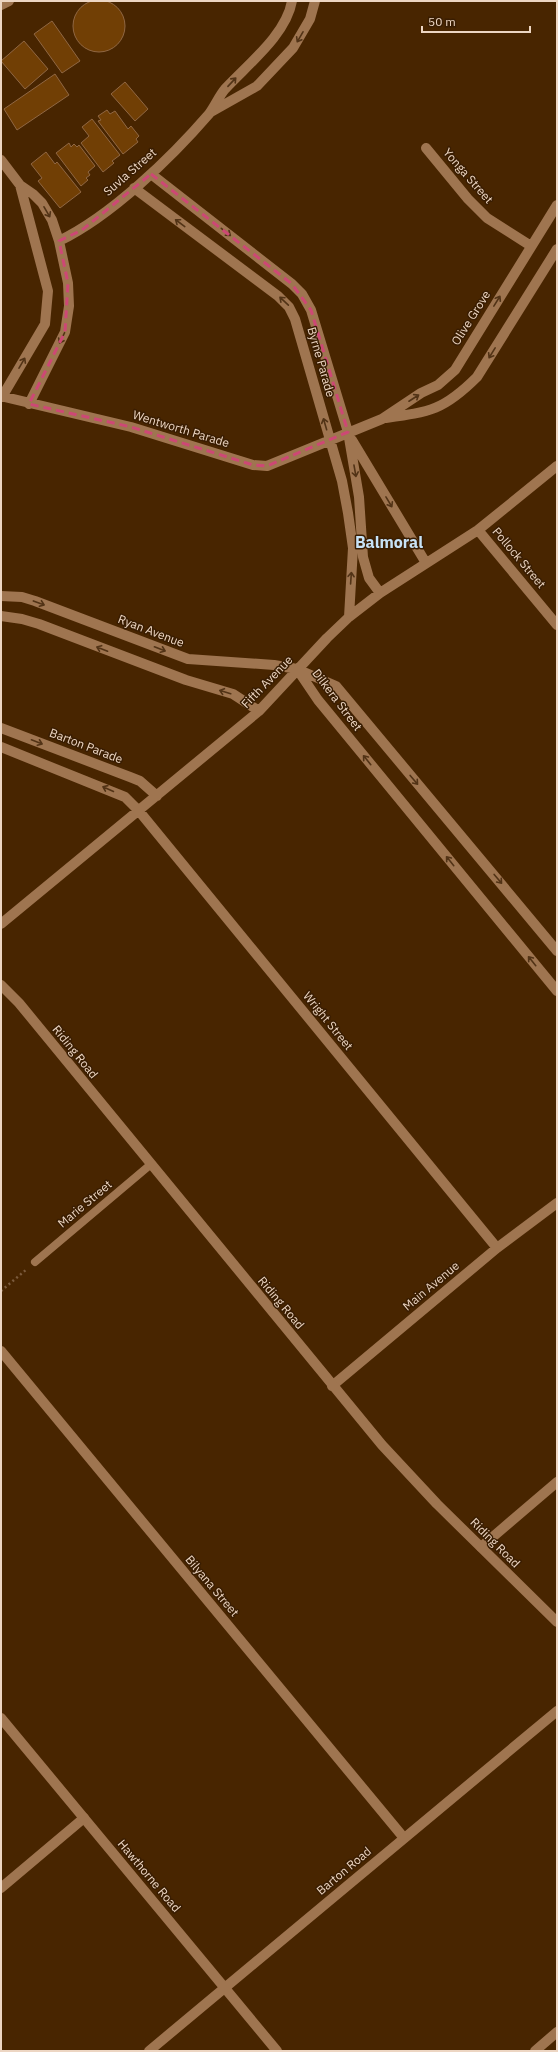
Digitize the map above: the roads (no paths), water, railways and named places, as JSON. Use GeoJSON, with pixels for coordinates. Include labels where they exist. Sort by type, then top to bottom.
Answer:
{"type":"FeatureCollection","features":[{"type":"Feature","properties":{"kind":"street"},"geometry":{"type":"LineString","coordinates":[[1,5],[9,1]]}},
{"type":"Feature","properties":{"kind":"street","name":"Suvla Street"},"geometry":{"type":"LineString","coordinates":[[59,241],[82,230],[151,174],[209,113],[224,91],[277,34],[289,16],[292,1]]}},
{"type":"Feature","properties":{"kind":"street","name":"Suvla Street"},"geometry":{"type":"LineString","coordinates":[[209,113],[257,86],[293,48],[310,19],[315,1]]}},
{"type":"Feature","properties":{"kind":"street","name":"Yonga Street"},"geometry":{"type":"LineString","coordinates":[[426,148],[468,199],[487,218],[531,246]]}},
{"type":"Feature","properties":{"kind":"street"},"geometry":{"type":"LineString","coordinates":[[1,160],[20,185],[33,194],[42,203],[52,220],[59,241],[68,283],[69,306],[65,332],[29,404]]}},
{"type":"Feature","properties":{"kind":"street","name":"Byrne Parade"},"geometry":{"type":"LineString","coordinates":[[151,174],[302,294],[311,310],[348,432],[359,497],[363,557],[368,578],[380,593]]}},
{"type":"Feature","properties":{"kind":"street"},"geometry":{"type":"LineString","coordinates":[[2,397],[45,324],[48,291],[20,185]]}},
{"type":"Feature","properties":{"kind":"street","name":"Byrne Parade"},"geometry":{"type":"LineString","coordinates":[[134,188],[278,296],[289,306],[295,319],[342,481],[353,548],[349,617]]}},
{"type":"Feature","properties":{"kind":"street","name":"Olive Grove"},"geometry":{"type":"LineString","coordinates":[[382,419],[421,393],[438,385],[454,370],[557,205]]}},
{"type":"Feature","properties":{"kind":"street","name":"Olive Grove"},"geometry":{"type":"LineString","coordinates":[[348,432],[382,419],[426,412],[442,406],[462,393],[477,377],[557,249]]}},
{"type":"Feature","properties":{"kind":"street","name":"Wentworth Parade"},"geometry":{"type":"LineString","coordinates":[[2,397],[131,427],[253,466],[267,466],[348,432]]}},
{"type":"Feature","properties":{"kind":"street","name":"Byrne Parade"},"geometry":{"type":"LineString","coordinates":[[348,432],[426,563]]}},
{"type":"Feature","properties":{"kind":"street","name":"Fifth Avenue"},"geometry":{"type":"LineString","coordinates":[[1,924],[259,711],[297,669],[349,617],[380,593],[478,530],[557,466]]}},
{"type":"Feature","properties":{"kind":"street","name":"Pollock Street"},"geometry":{"type":"LineString","coordinates":[[478,530],[556,623]]}},
{"type":"Feature","properties":{"kind":"street","name":"Ryan Avenue"},"geometry":{"type":"LineString","coordinates":[[1,596],[22,597],[34,601],[188,659],[274,665],[297,669]]}},
{"type":"Feature","properties":{"kind":"street"},"geometry":{"type":"LineString","coordinates":[[1,616],[22,619],[39,624],[186,680],[233,694],[259,711]]}},
{"type":"Feature","properties":{"kind":"street","name":"Dilkera Street"},"geometry":{"type":"LineString","coordinates":[[297,669],[336,686],[557,951]]}},
{"type":"Feature","properties":{"kind":"street","name":"Dilkera Street"},"geometry":{"type":"LineString","coordinates":[[297,669],[318,700],[557,991]]}},
{"type":"Feature","properties":{"kind":"street","name":"Barton Parade"},"geometry":{"type":"LineString","coordinates":[[1,728],[140,781],[157,796]]}},
{"type":"Feature","properties":{"kind":"street"},"geometry":{"type":"LineString","coordinates":[[1,747],[108,788],[125,797],[139,811]]}},
{"type":"Feature","properties":{"kind":"street","name":"Wright Street"},"geometry":{"type":"LineString","coordinates":[[139,811],[497,1248]]}},
{"type":"Feature","properties":{"kind":"street","name":"Riding Road"},"geometry":{"type":"LineString","coordinates":[[1,985],[19,1003],[150,1165],[382,1445],[481,1547],[557,1622]]}},
{"type":"Feature","properties":{"kind":"street","name":"Main Avenue"},"geometry":{"type":"LineString","coordinates":[[332,1386],[497,1248],[553,1206],[557,1198]]}},
{"type":"Feature","properties":{"kind":"street","name":"Bilyana Street"},"geometry":{"type":"LineString","coordinates":[[1,1351],[404,1838]]}},
{"type":"Feature","properties":{"kind":"street"},"geometry":{"type":"LineString","coordinates":[[481,1547],[557,1482]]}},
{"type":"Feature","properties":{"kind":"street","name":"Barton Road"},"geometry":{"type":"LineString","coordinates":[[149,2051],[557,1711]]}},
{"type":"Feature","properties":{"kind":"street","name":"Hawthorne Road"},"geometry":{"type":"LineString","coordinates":[[1,1718],[277,2051]]}},
{"type":"Feature","properties":{"kind":"street"},"geometry":{"type":"LineString","coordinates":[[1,1888],[84,1818]]}},
{"type":"Feature","properties":{"kind":"street"},"geometry":{"type":"LineString","coordinates":[[535,2051],[555,2038]]}},
{"type":"Feature","properties":{"kind":"lane","name":"Marie Street"},"geometry":{"type":"LineString","coordinates":[[35,1262],[150,1165]]}},
{"type":"Feature","properties":{"kind":"district","name":"Balmoral"},"geometry":{"type":"Point","coordinates":[389,542]}}]}
